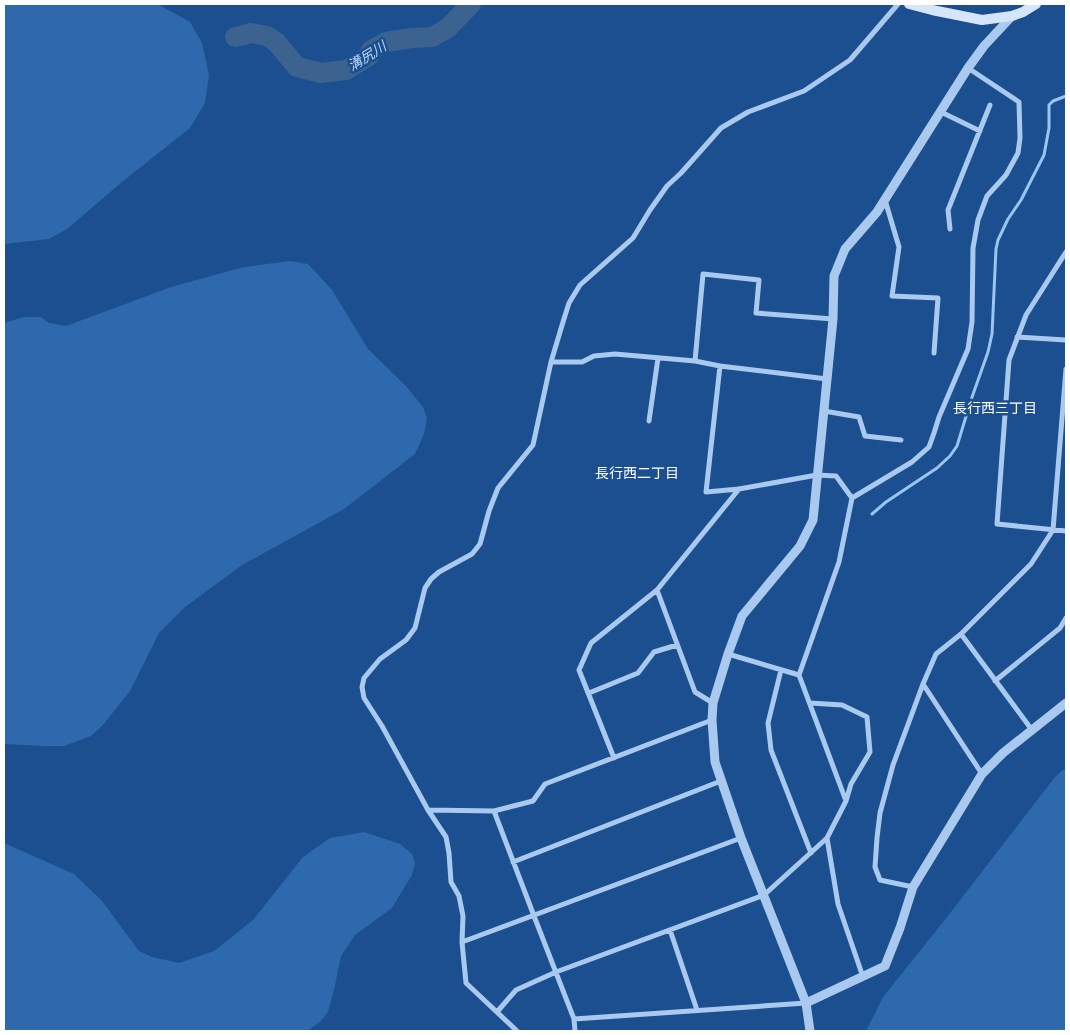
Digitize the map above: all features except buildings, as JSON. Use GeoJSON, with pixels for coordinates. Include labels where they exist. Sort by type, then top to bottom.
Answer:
{"type":"FeatureCollection","features":[{"type":"Feature","properties":{"kind":"main road"},"geometry":{"type":"LineString","coordinates":[[910,4],[982,20],[1012,16],[1036,4]]}},
{"type":"Feature","properties":{"kind":"street"},"geometry":{"type":"LineString","coordinates":[[517,1031],[466,983],[462,942],[463,916],[459,896],[451,882],[446,837],[428,810],[382,726],[364,698],[362,687],[364,678],[380,659],[406,640],[414,628],[425,588],[431,580],[439,572],[472,554],[480,544],[489,511],[498,488],[533,445],[551,362],[569,302],[580,284],[633,238],[666,186],[681,173],[721,128],[748,112],[804,91],[850,60],[898,4]]}},
{"type":"Feature","properties":{"kind":"street"},"geometry":{"type":"LineString","coordinates":[[810,1031],[806,1003],[741,838],[715,762],[712,720],[713,703],[742,616],[800,546],[813,520],[833,319],[834,276],[845,248],[877,212],[968,68],[984,46],[1012,16]]}},
{"type":"Feature","properties":{"kind":"street"},"geometry":{"type":"LineString","coordinates":[[852,498],[912,462],[929,447],[939,417],[968,349],[972,322],[973,248],[978,220],[986,196],[1006,175],[1018,153],[1020,102],[968,68]]}},
{"type":"Feature","properties":{"kind":"street"},"geometry":{"type":"LineString","coordinates":[[950,229],[948,210],[990,105]]}},
{"type":"Feature","properties":{"kind":"street"},"geometry":{"type":"LineString","coordinates":[[940,112],[980,131]]}},
{"type":"Feature","properties":{"kind":"street"},"geometry":{"type":"LineString","coordinates":[[885,200],[899,247],[892,296],[938,298],[934,353]]}},
{"type":"Feature","properties":{"kind":"street"},"geometry":{"type":"LineString","coordinates":[[1066,252],[1026,315],[1009,360],[997,524],[1066,532]]}},
{"type":"Feature","properties":{"kind":"street"},"geometry":{"type":"LineString","coordinates":[[694,362],[703,274],[759,280],[756,313],[833,319]]}},
{"type":"Feature","properties":{"kind":"street"},"geometry":{"type":"LineString","coordinates":[[1017,337],[1066,340]]}},
{"type":"Feature","properties":{"kind":"street"},"geometry":{"type":"LineString","coordinates":[[551,362],[582,362],[594,356],[615,354],[827,379]]}},
{"type":"Feature","properties":{"kind":"street"},"geometry":{"type":"LineString","coordinates":[[649,421],[658,358]]}},
{"type":"Feature","properties":{"kind":"street"},"geometry":{"type":"LineString","coordinates":[[720,366],[706,492],[739,489],[816,475],[836,476],[852,498],[839,562],[799,675],[846,801]]}},
{"type":"Feature","properties":{"kind":"street"},"geometry":{"type":"LineString","coordinates":[[913,888],[880,880],[875,866],[880,812],[893,765],[936,654],[961,634],[1031,564],[1053,530],[1066,369]]}},
{"type":"Feature","properties":{"kind":"street"},"geometry":{"type":"LineString","coordinates":[[824,411],[858,417],[865,436],[901,440]]}},
{"type":"Feature","properties":{"kind":"street"},"geometry":{"type":"LineString","coordinates":[[614,758],[580,670],[591,644],[657,590],[739,489]]}},
{"type":"Feature","properties":{"kind":"street"},"geometry":{"type":"LineString","coordinates":[[657,590],[695,692],[713,703]]}},
{"type":"Feature","properties":{"kind":"street"},"geometry":{"type":"LineString","coordinates":[[995,681],[1060,628],[1066,618]]}},
{"type":"Feature","properties":{"kind":"street"},"geometry":{"type":"LineString","coordinates":[[961,634],[1032,730]]}},
{"type":"Feature","properties":{"kind":"street"},"geometry":{"type":"LineString","coordinates":[[589,693],[638,673],[654,652],[677,645]]}},
{"type":"Feature","properties":{"kind":"street"},"geometry":{"type":"LineString","coordinates":[[728,654],[799,675]]}},
{"type":"Feature","properties":{"kind":"street"},"geometry":{"type":"LineString","coordinates":[[781,670],[768,722],[771,750],[811,853]]}},
{"type":"Feature","properties":{"kind":"street"},"geometry":{"type":"LineString","coordinates":[[923,684],[982,774]]}},
{"type":"Feature","properties":{"kind":"street"},"geometry":{"type":"LineString","coordinates":[[497,1012],[516,990],[556,972],[764,895],[827,838],[846,801],[851,784],[870,752],[867,717],[842,705],[810,703]]}},
{"type":"Feature","properties":{"kind":"street"},"geometry":{"type":"LineString","coordinates":[[574,1019],[806,1003],[886,966],[913,888],[982,774],[1004,752],[1066,703]]}},
{"type":"Feature","properties":{"kind":"street"},"geometry":{"type":"LineString","coordinates":[[428,810],[494,811],[533,801],[545,784],[712,720]]}},
{"type":"Feature","properties":{"kind":"street"},"geometry":{"type":"LineString","coordinates":[[513,862],[721,781]]}},
{"type":"Feature","properties":{"kind":"street"},"geometry":{"type":"LineString","coordinates":[[494,811],[574,1019],[575,1031]]}},
{"type":"Feature","properties":{"kind":"street"},"geometry":{"type":"LineString","coordinates":[[462,942],[741,838]]}},
{"type":"Feature","properties":{"kind":"street"},"geometry":{"type":"LineString","coordinates":[[827,838],[838,904],[864,977]]}},
{"type":"Feature","properties":{"kind":"street"},"geometry":{"type":"LineString","coordinates":[[670,930],[697,1010]]}},
{"type":"Feature","properties":{"kind":"shaded area"},"geometry":{"type":"Polygon","coordinates":[[[4,4],[157,4],[190,22],[202,43],[209,75],[205,103],[190,128],[67,229],[49,239],[4,244],[4,4]]]}},
{"type":"Feature","properties":{"kind":"shaded area"},"geometry":{"type":"Polygon","coordinates":[[[290,261],[308,264],[332,290],[368,349],[406,386],[423,407],[427,418],[424,434],[415,454],[344,509],[242,565],[185,607],[159,633],[130,691],[103,725],[91,736],[64,746],[4,744],[4,323],[24,317],[41,317],[49,323],[66,326],[171,287],[244,267],[290,261]]]}},
{"type":"Feature","properties":{"kind":"shaded area"},"geometry":{"type":"Polygon","coordinates":[[[1063,770],[1066,770],[1066,1031],[866,1031],[883,997],[1055,777],[1063,770]]]}},
{"type":"Feature","properties":{"kind":"shaded area"},"geometry":{"type":"Polygon","coordinates":[[[364,832],[400,844],[412,854],[415,863],[412,875],[392,908],[355,935],[341,956],[328,1012],[320,1022],[307,1031],[4,1031],[4,843],[74,874],[102,901],[139,951],[152,957],[179,963],[214,951],[253,920],[303,857],[330,838],[364,832]]]}},
{"type":"Feature","properties":{"kind":"waterway","name":"溝尻川"},"geometry":{"type":"LineString","coordinates":[[235,37],[251,33],[267,36],[277,43],[297,67],[321,73],[346,70],[369,56],[371,50],[386,42],[432,37],[448,28],[471,4]]}},
{"type":"Feature","properties":{"kind":"waterway"},"geometry":{"type":"LineString","coordinates":[[872,514],[886,502],[937,468],[950,456],[957,446],[988,352],[992,334],[998,240],[1044,155],[1049,128],[1049,105],[1053,101],[1066,96]]}},
{"type":"Feature","properties":{"kind":"district","name":"長行西三丁目"},"geometry":{"type":"Point","coordinates":[995,408]}},
{"type":"Feature","properties":{"kind":"district","name":"長行西二丁目"},"geometry":{"type":"Point","coordinates":[637,473]}}]}
